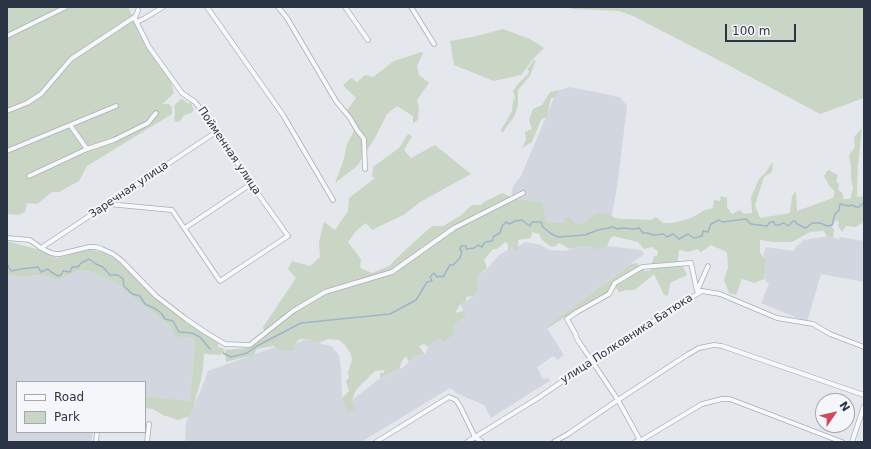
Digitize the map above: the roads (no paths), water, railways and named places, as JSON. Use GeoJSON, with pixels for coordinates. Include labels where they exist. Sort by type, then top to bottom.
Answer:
{"type":"FeatureCollection","features":[{"type":"Feature","properties":{"kind":"street"},"geometry":{"type":"LineString","coordinates":[[7,36],[66,7]]}},
{"type":"Feature","properties":{"kind":"street"},"geometry":{"type":"LineString","coordinates":[[137,22],[163,7]]}},
{"type":"Feature","properties":{"kind":"street"},"geometry":{"type":"LineString","coordinates":[[207,7],[283,115],[333,200]]}},
{"type":"Feature","properties":{"kind":"street"},"geometry":{"type":"LineString","coordinates":[[278,7],[336,101],[364,139],[365,169]]}},
{"type":"Feature","properties":{"kind":"street"},"geometry":{"type":"LineString","coordinates":[[345,7],[368,40]]}},
{"type":"Feature","properties":{"kind":"street"},"geometry":{"type":"LineString","coordinates":[[411,7],[434,44]]}},
{"type":"Feature","properties":{"kind":"street"},"geometry":{"type":"LineString","coordinates":[[7,111],[27,103],[41,94],[71,59],[136,16],[138,10]]}},
{"type":"Feature","properties":{"kind":"street","name":"Пойменная улица"},"geometry":{"type":"LineString","coordinates":[[134,17],[149,47],[182,94],[195,102],[205,114],[251,184],[288,236],[220,281],[185,228]]}},
{"type":"Feature","properties":{"kind":"street"},"geometry":{"type":"LineString","coordinates":[[7,152],[116,106]]}},
{"type":"Feature","properties":{"kind":"street"},"geometry":{"type":"LineString","coordinates":[[29,176],[87,148],[114,140],[148,123],[156,113]]}},
{"type":"Feature","properties":{"kind":"street"},"geometry":{"type":"LineString","coordinates":[[70,125],[87,148]]}},
{"type":"Feature","properties":{"kind":"street","name":"Заречная улица"},"geometry":{"type":"LineString","coordinates":[[41,248],[216,132]]}},
{"type":"Feature","properties":{"kind":"street"},"geometry":{"type":"LineString","coordinates":[[108,204],[172,210],[185,228],[251,184]]}},
{"type":"Feature","properties":{"kind":"street"},"geometry":{"type":"LineString","coordinates":[[7,238],[30,240],[51,253],[60,254],[89,247],[96,247],[113,254],[122,261],[156,296],[199,328],[225,344],[250,345],[293,311],[325,292],[392,272],[454,228],[523,193]]}},
{"type":"Feature","properties":{"kind":"street"},"geometry":{"type":"LineString","coordinates":[[641,441],[618,400],[578,339],[567,319],[609,294],[615,284],[642,266],[691,263],[700,291]]}},
{"type":"Feature","properties":{"kind":"street"},"geometry":{"type":"LineString","coordinates":[[700,291],[708,266]]}},
{"type":"Feature","properties":{"kind":"street","name":"улица Полковника Батюка"},"geometry":{"type":"LineString","coordinates":[[468,442],[532,401],[599,355],[700,291],[720,294],[777,318],[813,324],[830,334],[864,347]]}},
{"type":"Feature","properties":{"kind":"street"},"geometry":{"type":"LineString","coordinates":[[554,442],[687,355],[699,348],[714,344],[864,395]]}},
{"type":"Feature","properties":{"kind":"street"},"geometry":{"type":"LineString","coordinates":[[376,442],[449,397],[456,400],[476,437],[482,442]]}},
{"type":"Feature","properties":{"kind":"street"},"geometry":{"type":"LineString","coordinates":[[635,442],[641,441],[702,404],[722,399],[730,399],[842,442]]}},
{"type":"Feature","properties":{"kind":"street"},"geometry":{"type":"LineString","coordinates":[[852,442],[864,406]]}},
{"type":"Feature","properties":{"kind":"street"},"geometry":{"type":"LineString","coordinates":[[147,442],[149,424]]}},
{"type":"Feature","properties":{"kind":"waterway"},"geometry":{"type":"LineString","coordinates":[[223,353],[231,357],[247,353],[257,346],[301,323],[390,314],[416,300],[427,282],[432,281],[430,277],[434,273],[437,277],[443,277],[450,265],[453,265],[460,258],[462,251],[460,250],[461,246],[466,246],[466,249],[474,248],[478,245],[482,247],[485,242],[492,241],[494,236],[500,233],[502,226],[506,222],[510,224],[515,221],[522,220],[530,226],[532,222],[541,222],[543,227],[558,237],[585,235],[598,230],[613,227],[617,229],[639,228],[643,233],[654,235],[663,234],[667,237],[673,234],[679,239],[688,234],[694,238],[702,236],[703,231],[708,232],[711,224],[719,220],[722,222],[746,219],[751,224],[767,226],[770,222],[774,222],[775,225],[784,223],[788,226],[793,221],[806,228],[812,223],[820,223],[827,226],[832,225],[835,214],[839,210],[840,204],[859,207],[864,202]]}},
{"type":"Feature","properties":{"kind":"waterway"},"geometry":{"type":"LineString","coordinates":[[7,264],[11,271],[38,267],[41,272],[48,269],[58,276],[61,275],[63,271],[70,272],[72,267],[78,267],[81,263],[89,259],[103,267],[110,275],[118,275],[123,279],[124,286],[132,294],[140,296],[145,304],[156,309],[165,319],[173,321],[179,332],[192,333],[200,337],[210,349]]}}]}
